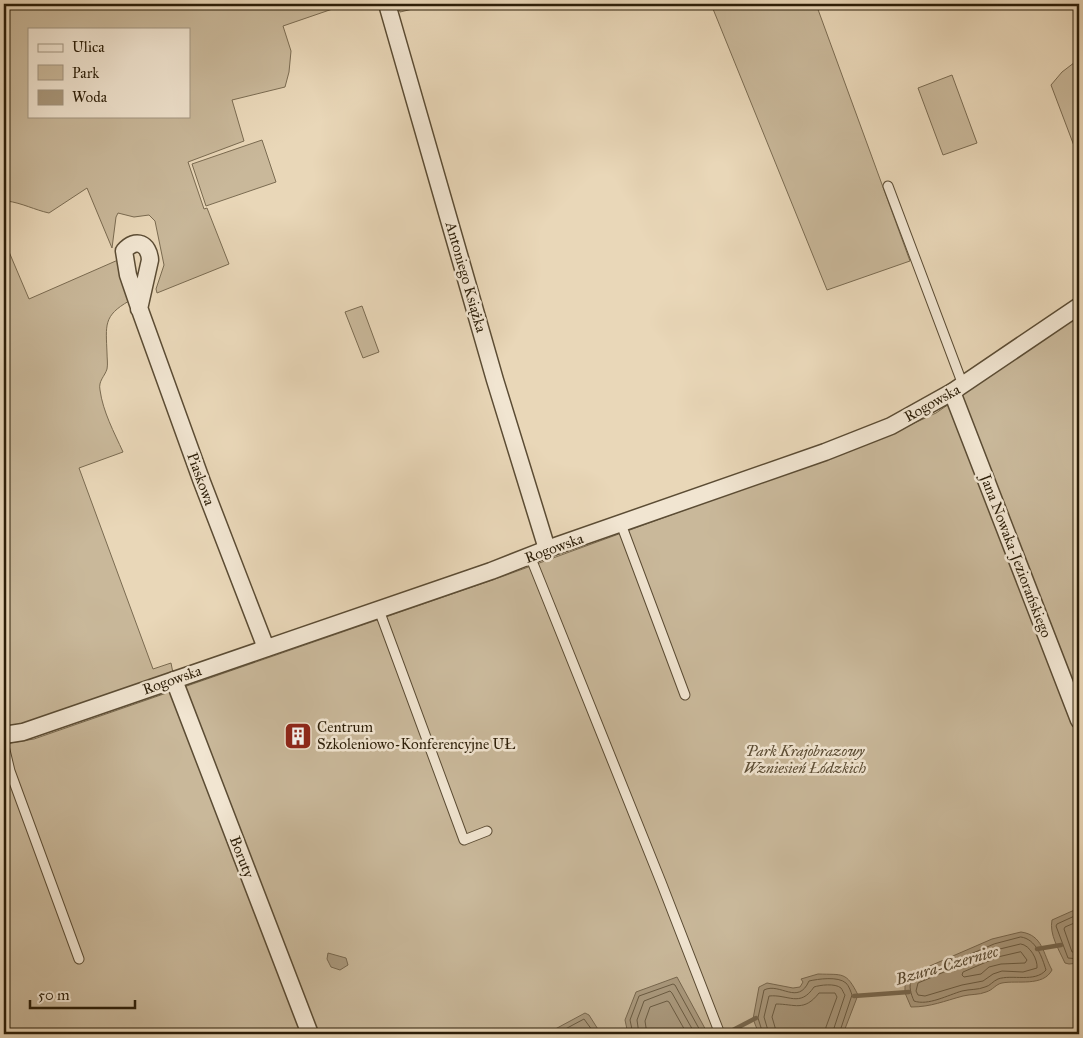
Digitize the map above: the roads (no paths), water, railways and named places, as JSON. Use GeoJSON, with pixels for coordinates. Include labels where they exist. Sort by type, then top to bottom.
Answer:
{"type":"FeatureCollection","features":[{"type":"Feature","properties":{"kind":"street","name":"Antoniego Książka"},"geometry":{"type":"LineString","coordinates":[[387,4],[495,380],[548,549]]}},
{"type":"Feature","properties":{"kind":"street","name":"Rogowska"},"geometry":{"type":"LineString","coordinates":[[4,735],[23,732],[379,610],[833,449],[891,426],[957,389],[1079,306]]}},
{"type":"Feature","properties":{"kind":"street","name":"Piaskowa"},"geometry":{"type":"LineString","coordinates":[[139,309],[202,482],[266,648]]}},
{"type":"Feature","properties":{"kind":"street","name":"Jana Nowaka-Jeziorańskiego"},"geometry":{"type":"LineString","coordinates":[[957,389],[1079,720]]}},
{"type":"Feature","properties":{"kind":"street","name":"Boruty"},"geometry":{"type":"LineString","coordinates":[[174,680],[310,1034]]}},
{"type":"Feature","properties":{"kind":"lane"},"geometry":{"type":"LineString","coordinates":[[888,186],[957,389]]}},
{"type":"Feature","properties":{"kind":"lane"},"geometry":{"type":"LineString","coordinates":[[621,524],[685,695]]}},
{"type":"Feature","properties":{"kind":"lane"},"geometry":{"type":"LineString","coordinates":[[530,556],[720,1034]]}},
{"type":"Feature","properties":{"kind":"lane"},"geometry":{"type":"LineString","coordinates":[[379,610],[464,840],[488,831]]}},
{"type":"Feature","properties":{"kind":"lane"},"geometry":{"type":"LineString","coordinates":[[4,746],[10,771],[79,959]]}},
{"type":"Feature","properties":{"kind":"water"},"geometry":{"type":"Polygon","coordinates":[[[1079,908],[1079,963],[1069,964],[1065,963],[1055,942],[1051,925],[1052,920],[1079,908]]]}},
{"type":"Feature","properties":{"kind":"water"},"geometry":{"type":"Polygon","coordinates":[[[1021,932],[1034,937],[1038,941],[1052,970],[1048,975],[1036,981],[1002,983],[983,993],[963,996],[931,1005],[911,1007],[905,993],[905,978],[909,975],[992,939],[1021,932]]]}},
{"type":"Feature","properties":{"kind":"water"},"geometry":{"type":"Polygon","coordinates":[[[328,953],[346,958],[348,965],[340,970],[331,967],[327,959],[328,953]]]}},
{"type":"Feature","properties":{"kind":"water"},"geometry":{"type":"Polygon","coordinates":[[[818,974],[833,974],[847,978],[858,995],[843,1034],[759,1034],[753,1019],[759,987],[767,983],[793,988],[800,987],[803,982],[801,979],[818,974]]]}},
{"type":"Feature","properties":{"kind":"water"},"geometry":{"type":"Polygon","coordinates":[[[677,977],[708,1034],[628,1034],[625,1020],[636,992],[677,977]]]}},
{"type":"Feature","properties":{"kind":"water"},"geometry":{"type":"Polygon","coordinates":[[[585,1013],[589,1015],[601,1034],[546,1034],[585,1013]]]}},
{"type":"Feature","properties":{"kind":"waterway","name":"Bzura-Czerniec"},"geometry":{"type":"LineString","coordinates":[[1037,949],[1061,945]]}},
{"type":"Feature","properties":{"kind":"waterway","name":"Bzura-Czerniec"},"geometry":{"type":"LineString","coordinates":[[854,996],[909,992]]}},
{"type":"Feature","properties":{"kind":"waterway","name":"Bzura-Czerniec"},"geometry":{"type":"LineString","coordinates":[[733,1030],[756,1018]]}},
{"type":"Feature","properties":{"kind":"place","name":"Centrum Szkoleniowo-Konferencyjne UŁ"},"geometry":{"type":"Point","coordinates":[298,736]}},
{"type":"Feature","properties":{"kind":"park label","name":"Park Krajobrazowy Wzniesień Łódzkich"},"geometry":{"type":"Point","coordinates":[805,760]}}]}
